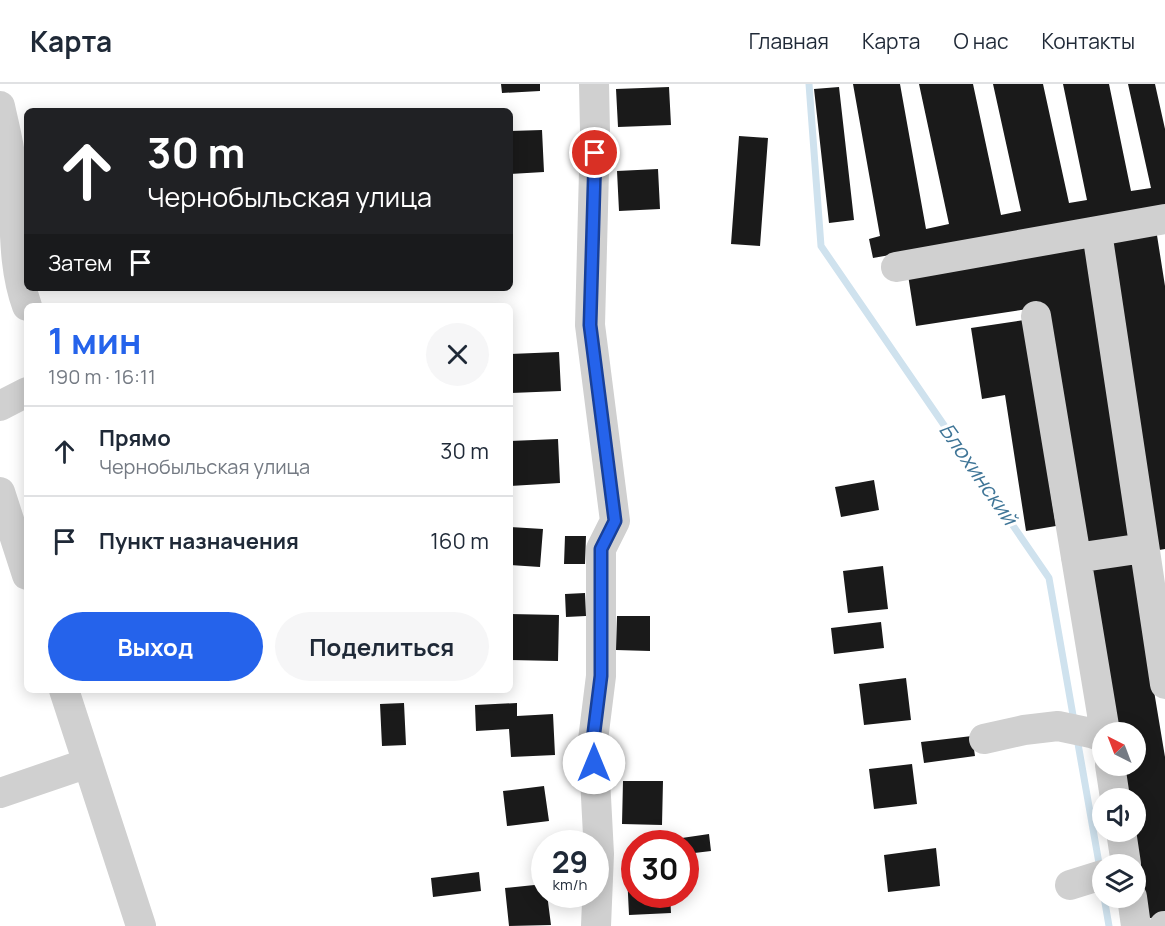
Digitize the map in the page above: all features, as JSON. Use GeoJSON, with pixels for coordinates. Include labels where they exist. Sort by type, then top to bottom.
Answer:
{"type":"FeatureCollection","features":[{"type":"Feature","properties":{"kind":"street"},"geometry":{"type":"LineString","coordinates":[[594,84],[590,325],[615,521],[601,549],[601,676],[593,740],[599,854],[596,926]]}},
{"type":"Feature","properties":{"kind":"street"},"geometry":{"type":"LineString","coordinates":[[0,106],[11,162],[16,253],[26,303]]}},
{"type":"Feature","properties":{"kind":"street"},"geometry":{"type":"LineString","coordinates":[[896,267],[1165,219]]}},
{"type":"Feature","properties":{"kind":"street"},"geometry":{"type":"LineString","coordinates":[[1097,232],[1152,557],[1165,684]]}},
{"type":"Feature","properties":{"kind":"street"},"geometry":{"type":"LineString","coordinates":[[1036,316],[1076,558],[1097,722]]}},
{"type":"Feature","properties":{"kind":"street"},"geometry":{"type":"LineString","coordinates":[[0,406],[24,394]]}},
{"type":"Feature","properties":{"kind":"street"},"geometry":{"type":"LineString","coordinates":[[0,492],[24,566]]}},
{"type":"Feature","properties":{"kind":"street"},"geometry":{"type":"LineString","coordinates":[[1076,558],[1152,557]]}},
{"type":"Feature","properties":{"kind":"street"},"geometry":{"type":"LineString","coordinates":[[65,693],[141,926]]}},
{"type":"Feature","properties":{"kind":"street"},"geometry":{"type":"LineString","coordinates":[[984,739],[1023,730],[1058,726],[1092,733]]}},
{"type":"Feature","properties":{"kind":"street"},"geometry":{"type":"LineString","coordinates":[[0,793],[88,763]]}},
{"type":"Feature","properties":{"kind":"street"},"geometry":{"type":"LineString","coordinates":[[1134,908],[1137,926]]}},
{"type":"Feature","properties":{"kind":"building"},"geometry":{"type":"Polygon","coordinates":[[[501,84],[540,84],[540,91],[502,93],[501,84]]]}},
{"type":"Feature","properties":{"kind":"building"},"geometry":{"type":"Polygon","coordinates":[[[853,84],[900,84],[926,229],[949,224],[919,84],[973,84],[1001,215],[1021,211],[993,84],[1043,84],[1069,203],[1087,200],[1063,84],[1109,84],[1131,191],[1151,188],[1128,84],[1155,84],[1165,129],[1165,206],[873,258],[869,239],[880,236],[853,84]]]}},
{"type":"Feature","properties":{"kind":"building"},"geometry":{"type":"Polygon","coordinates":[[[669,87],[671,125],[618,127],[616,89],[669,87]]]}},
{"type":"Feature","properties":{"kind":"building"},"geometry":{"type":"Polygon","coordinates":[[[839,87],[854,220],[829,223],[814,89],[839,87]]]}},
{"type":"Feature","properties":{"kind":"building"},"geometry":{"type":"Polygon","coordinates":[[[542,130],[544,172],[513,174],[513,131],[542,130]]]}},
{"type":"Feature","properties":{"kind":"building"},"geometry":{"type":"Polygon","coordinates":[[[739,136],[768,138],[760,246],[731,244],[739,136]]]}},
{"type":"Feature","properties":{"kind":"building"},"geometry":{"type":"Polygon","coordinates":[[[658,169],[660,209],[619,211],[617,171],[658,169]]]}},
{"type":"Feature","properties":{"kind":"building"},"geometry":{"type":"Polygon","coordinates":[[[1156,229],[1165,286],[1165,549],[1159,550],[1109,237],[1156,229]]]}},
{"type":"Feature","properties":{"kind":"building"},"geometry":{"type":"Polygon","coordinates":[[[1088,247],[1133,540],[1084,548],[1047,306],[916,326],[908,275],[1088,247]]]}},
{"type":"Feature","properties":{"kind":"building"},"geometry":{"type":"Polygon","coordinates":[[[1024,320],[1056,526],[1026,531],[1005,395],[982,399],[971,328],[1024,320]]]}},
{"type":"Feature","properties":{"kind":"building"},"geometry":{"type":"Polygon","coordinates":[[[559,352],[561,391],[513,393],[513,354],[559,352]]]}},
{"type":"Feature","properties":{"kind":"building"},"geometry":{"type":"Polygon","coordinates":[[[558,439],[560,483],[513,486],[513,441],[558,439]]]}},
{"type":"Feature","properties":{"kind":"building"},"geometry":{"type":"Polygon","coordinates":[[[874,480],[879,510],[841,517],[835,487],[874,480]]]}},
{"type":"Feature","properties":{"kind":"building"},"geometry":{"type":"Polygon","coordinates":[[[513,527],[543,529],[540,567],[513,565],[513,527]]]}},
{"type":"Feature","properties":{"kind":"building"},"geometry":{"type":"Polygon","coordinates":[[[565,536],[586,536],[585,564],[564,564],[565,536]]]}},
{"type":"Feature","properties":{"kind":"building"},"geometry":{"type":"Polygon","coordinates":[[[1132,559],[1165,757],[1165,916],[1144,919],[1142,908],[1146,908],[1146,854],[1136,854],[1136,842],[1146,842],[1146,788],[1121,788],[1120,776],[1146,776],[1146,722],[1110,722],[1085,568],[1132,559]]]}},
{"type":"Feature","properties":{"kind":"building"},"geometry":{"type":"Polygon","coordinates":[[[883,566],[888,609],[848,613],[843,571],[883,566]]]}},
{"type":"Feature","properties":{"kind":"building"},"geometry":{"type":"Polygon","coordinates":[[[585,593],[586,616],[566,617],[565,594],[585,593]]]}},
{"type":"Feature","properties":{"kind":"building"},"geometry":{"type":"Polygon","coordinates":[[[513,614],[559,615],[558,661],[513,660],[513,614]]]}},
{"type":"Feature","properties":{"kind":"building"},"geometry":{"type":"Polygon","coordinates":[[[617,616],[650,616],[650,651],[616,650],[617,616]]]}},
{"type":"Feature","properties":{"kind":"building"},"geometry":{"type":"Polygon","coordinates":[[[881,622],[884,648],[834,654],[831,628],[881,622]]]}},
{"type":"Feature","properties":{"kind":"building"},"geometry":{"type":"Polygon","coordinates":[[[906,678],[911,720],[864,725],[859,684],[906,678]]]}},
{"type":"Feature","properties":{"kind":"building"},"geometry":{"type":"Polygon","coordinates":[[[404,703],[406,745],[382,746],[380,704],[404,703]]]}},
{"type":"Feature","properties":{"kind":"building"},"geometry":{"type":"Polygon","coordinates":[[[517,703],[517,716],[553,714],[555,755],[511,757],[509,729],[476,731],[475,705],[517,703]]]}},
{"type":"Feature","properties":{"kind":"building"},"geometry":{"type":"Polygon","coordinates":[[[972,736],[975,756],[924,763],[921,742],[972,736]]]}},
{"type":"Feature","properties":{"kind":"building"},"geometry":{"type":"Polygon","coordinates":[[[912,764],[917,804],[874,809],[869,769],[912,764]]]}},
{"type":"Feature","properties":{"kind":"building"},"geometry":{"type":"Polygon","coordinates":[[[623,781],[663,781],[662,825],[622,824],[623,781]]]}},
{"type":"Feature","properties":{"kind":"building"},"geometry":{"type":"Polygon","coordinates":[[[544,786],[549,821],[507,826],[503,791],[544,786]]]}},
{"type":"Feature","properties":{"kind":"building"},"geometry":{"type":"Polygon","coordinates":[[[709,834],[711,851],[699,852],[699,835],[709,834]]]}},
{"type":"Feature","properties":{"kind":"building"},"geometry":{"type":"Polygon","coordinates":[[[936,848],[940,886],[888,892],[884,855],[936,848]]]}},
{"type":"Feature","properties":{"kind":"building"},"geometry":{"type":"Polygon","coordinates":[[[479,872],[481,891],[433,897],[431,878],[479,872]]]}},
{"type":"Feature","properties":{"kind":"building"},"geometry":{"type":"Polygon","coordinates":[[[531,885],[531,908],[549,908],[551,925],[509,926],[505,888],[531,885]]]}},
{"type":"Feature","properties":{"kind":"building"},"geometry":{"type":"Polygon","coordinates":[[[629,908],[671,908],[671,913],[629,915],[629,908]]]}},
{"type":"Feature","properties":{"kind":"waterway","name":"Блохинский"},"geometry":{"type":"LineString","coordinates":[[809,84],[821,246],[1049,578],[1074,721]]}},
{"type":"Feature","properties":{"kind":"waterway","name":"Блохинский"},"geometry":{"type":"LineString","coordinates":[[1077,738],[1097,854]]}},
{"type":"Feature","properties":{"kind":"waterway","name":"Блохинский"},"geometry":{"type":"LineString","coordinates":[[1106,908],[1109,926]]}},
{"type":"Feature","properties":{"kind":"route"},"geometry":{"type":"LineString","coordinates":[[594,763],[593,740],[601,676],[601,549],[615,521],[590,325],[595,153]]}}]}
